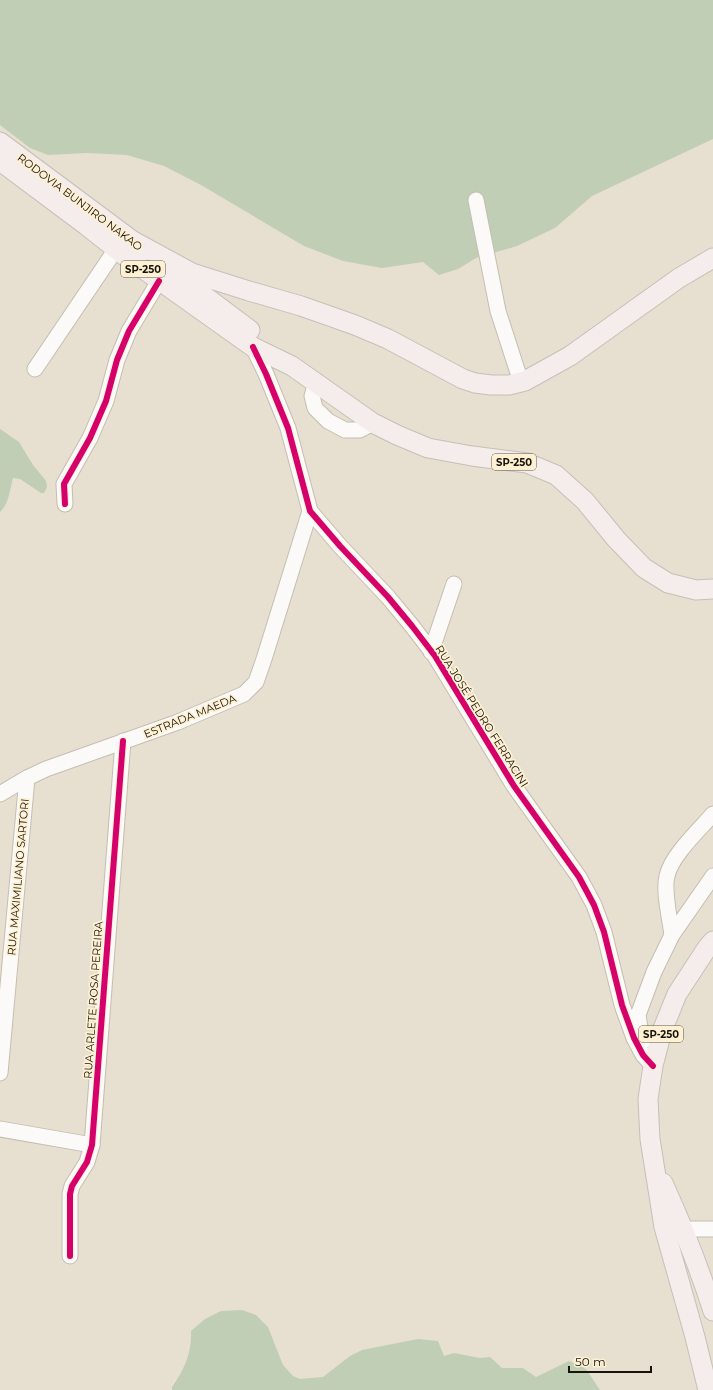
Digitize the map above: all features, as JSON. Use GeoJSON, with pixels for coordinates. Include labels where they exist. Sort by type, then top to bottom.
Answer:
{"type":"FeatureCollection","features":[{"type":"Feature","properties":{"kind":"main road","name":"RODOVIA BUNJIRO NAKAO"},"geometry":{"type":"LineString","coordinates":[[0,142],[135,242],[266,343],[292,366],[373,423],[428,448],[472,456],[527,463],[556,475],[585,502],[616,539],[644,568],[668,583],[696,590],[713,589]]}},
{"type":"Feature","properties":{"kind":"main road","name":"RODOVIA BUNJIRO NAKAO"},"geometry":{"type":"LineString","coordinates":[[0,161],[159,281],[252,348],[292,366]]}},
{"type":"Feature","properties":{"kind":"main road"},"geometry":{"type":"LineString","coordinates":[[87,226],[146,265],[174,280],[193,287],[249,291]]}},
{"type":"Feature","properties":{"kind":"main road"},"geometry":{"type":"LineString","coordinates":[[135,242],[192,273],[355,324],[388,339],[463,379],[475,383],[509,385],[521,382],[570,356],[678,278],[713,258]]}},
{"type":"Feature","properties":{"kind":"main road","name":"SP-250"},"geometry":{"type":"LineString","coordinates":[[713,941],[677,994],[662,1031],[655,1059],[648,1099],[650,1140],[659,1173],[684,1229],[713,1311]]}},
{"type":"Feature","properties":{"kind":"main road"},"geometry":{"type":"LineString","coordinates":[[650,1140],[664,1227],[695,1337],[708,1390]]}},
{"type":"Feature","properties":{"kind":"street"},"geometry":{"type":"LineString","coordinates":[[476,200],[498,311],[521,382]]}},
{"type":"Feature","properties":{"kind":"street"},"geometry":{"type":"LineString","coordinates":[[35,369],[116,249]]}},
{"type":"Feature","properties":{"kind":"street"},"geometry":{"type":"LineString","coordinates":[[65,504],[64,484],[90,438],[106,401],[117,360],[129,331],[159,281]]}},
{"type":"Feature","properties":{"kind":"street","name":"RUA JOSÉ PEDRO FERRACINI"},"geometry":{"type":"LineString","coordinates":[[252,348],[266,374],[288,428],[310,511],[340,546],[388,597],[431,652],[514,786],[579,877],[590,898],[604,932],[622,1005],[634,1038],[643,1055],[655,1059]]}},
{"type":"Feature","properties":{"kind":"street","name":"ESTRADA MAEDA"},"geometry":{"type":"LineString","coordinates":[[0,794],[46,769],[178,722],[244,694],[256,682],[310,511]]}},
{"type":"Feature","properties":{"kind":"street"},"geometry":{"type":"LineString","coordinates":[[431,652],[454,584]]}},
{"type":"Feature","properties":{"kind":"street","name":"RUA ARLETE ROSA PEREIRA"},"geometry":{"type":"LineString","coordinates":[[70,1256],[70,1194],[72,1186],[87,1162],[92,1144],[123,741]]}},
{"type":"Feature","properties":{"kind":"street","name":"RUA MAXIMILIANO SARTORI"},"geometry":{"type":"LineString","coordinates":[[0,1073],[28,778]]}},
{"type":"Feature","properties":{"kind":"street"},"geometry":{"type":"LineString","coordinates":[[672,935],[666,890],[666,877],[674,859],[713,814]]}},
{"type":"Feature","properties":{"kind":"street"},"geometry":{"type":"LineString","coordinates":[[655,1059],[640,1028],[638,1015],[654,972],[672,935],[713,876]]}},
{"type":"Feature","properties":{"kind":"street"},"geometry":{"type":"LineString","coordinates":[[0,1129],[92,1144]]}},
{"type":"Feature","properties":{"kind":"street"},"geometry":{"type":"LineString","coordinates":[[684,1229],[713,1229]]}},
{"type":"Feature","properties":{"kind":"green space"},"geometry":{"type":"Polygon","coordinates":[[[0,0],[713,0],[713,139],[592,196],[555,228],[517,246],[476,258],[458,269],[439,275],[423,262],[382,268],[343,261],[304,246],[201,185],[164,166],[127,155],[87,153],[48,155],[30,148],[0,125],[0,0]]]}},
{"type":"Feature","properties":{"kind":"green space"},"geometry":{"type":"Polygon","coordinates":[[[0,429],[19,442],[33,465],[46,481],[47,487],[44,493],[41,493],[20,479],[13,478],[7,501],[0,512],[0,429]]]}},
{"type":"Feature","properties":{"kind":"green space"},"geometry":{"type":"Polygon","coordinates":[[[242,1310],[256,1315],[268,1327],[283,1365],[293,1376],[300,1379],[323,1377],[350,1356],[362,1350],[418,1339],[438,1341],[444,1356],[454,1353],[480,1358],[490,1357],[502,1368],[523,1368],[536,1377],[569,1361],[586,1369],[600,1390],[172,1390],[172,1387],[189,1354],[191,1331],[205,1319],[221,1311],[242,1310]]]}},
{"type":"Feature","properties":{"kind":"cycle path"},"geometry":{"type":"LineString","coordinates":[[65,504],[64,484],[90,438],[106,401],[117,360],[129,331],[159,281]]}},
{"type":"Feature","properties":{"kind":"cycle path"},"geometry":{"type":"LineString","coordinates":[[253,347],[266,374],[288,428],[310,511],[340,546],[388,597],[435,656],[514,786],[579,877],[594,905],[604,932],[622,1005],[634,1038],[643,1055],[653,1066]]}},
{"type":"Feature","properties":{"kind":"cycle path"},"geometry":{"type":"LineString","coordinates":[[70,1256],[70,1194],[72,1186],[87,1162],[92,1145],[123,741]]}}]}
